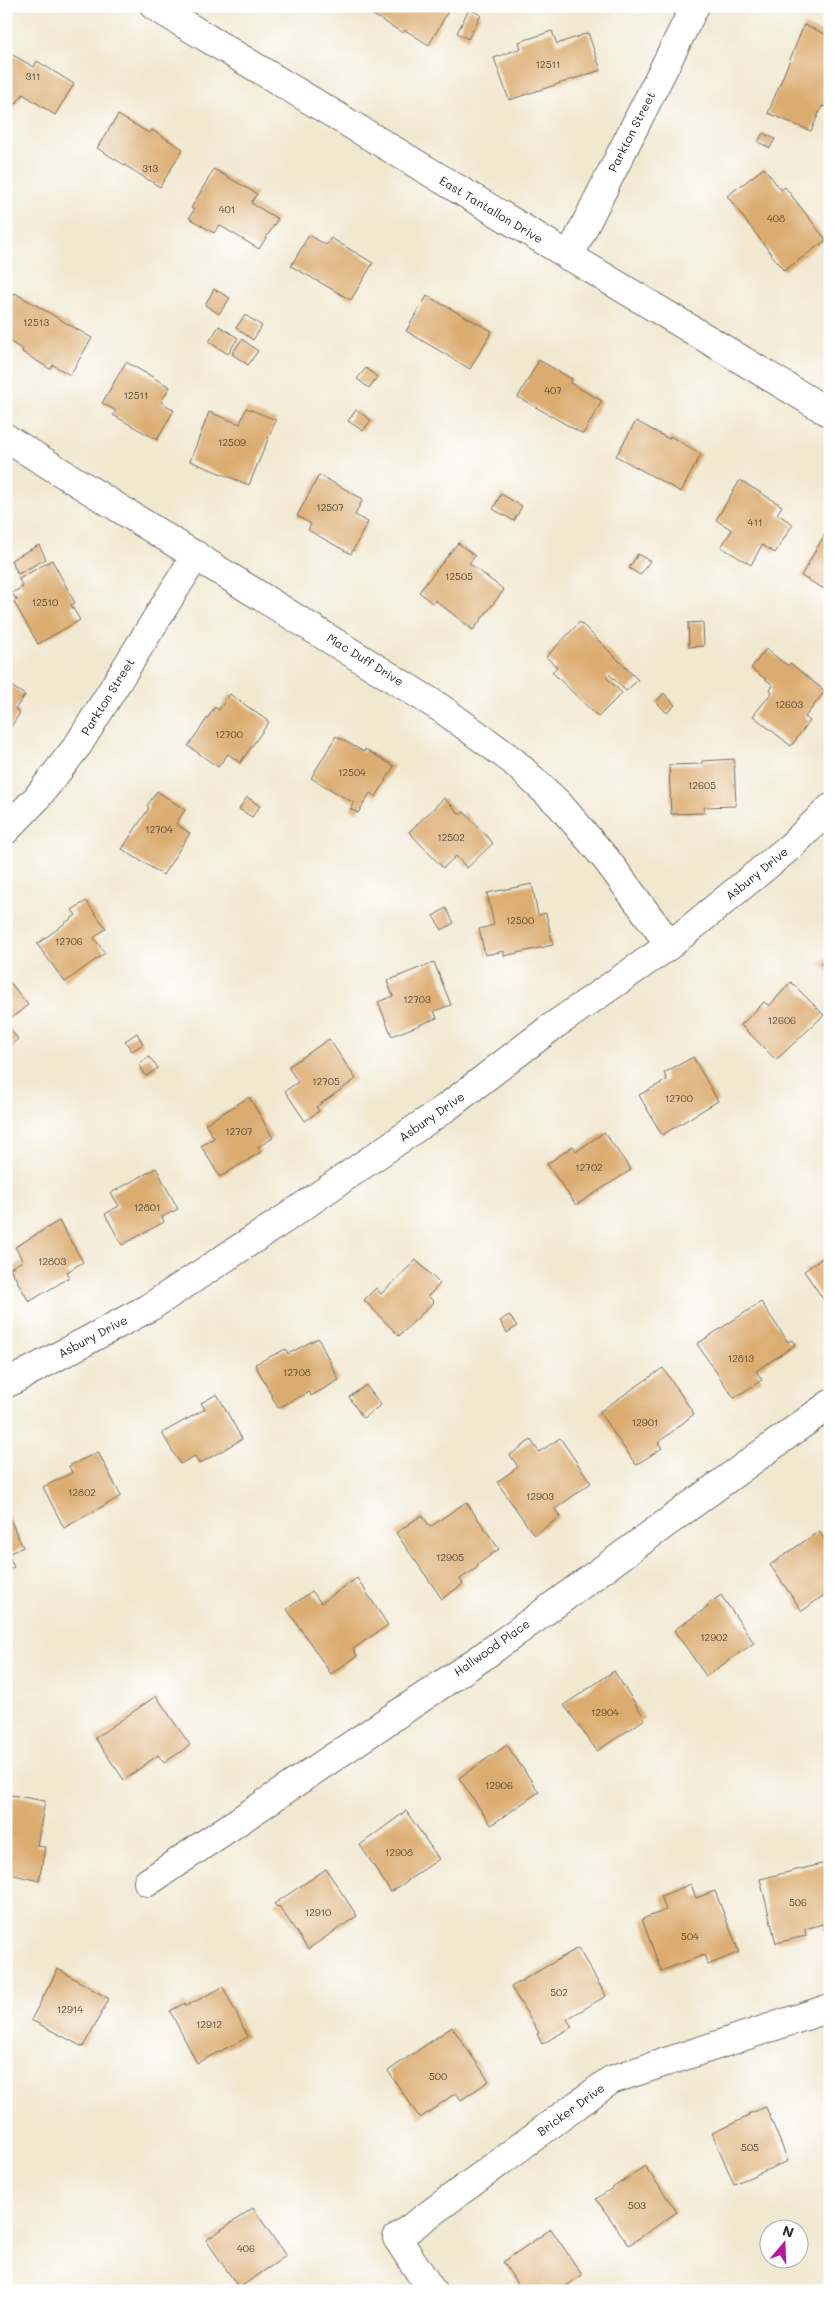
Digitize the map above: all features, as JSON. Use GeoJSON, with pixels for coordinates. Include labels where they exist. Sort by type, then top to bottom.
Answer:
{"type":"FeatureCollection","features":[{"type":"Feature","properties":{"kind":"street","name":"East Tantallon Drive"},"geometry":{"type":"LineString","coordinates":[[154,6],[569,258],[830,413]]}},
{"type":"Feature","properties":{"kind":"street","name":"Parkton Street"},"geometry":{"type":"LineString","coordinates":[[569,258],[695,6]]}},
{"type":"Feature","properties":{"kind":"street","name":"Mac Duff Drive"},"geometry":{"type":"LineString","coordinates":[[6,438],[442,709],[513,761],[559,804],[606,859],[670,945]]}},
{"type":"Feature","properties":{"kind":"street","name":"Parkton Street"},"geometry":{"type":"LineString","coordinates":[[6,830],[36,798],[78,745],[196,555]]}},
{"type":"Feature","properties":{"kind":"street","name":"Asbury Drive"},"geometry":{"type":"LineString","coordinates":[[6,1384],[150,1307],[286,1218],[447,1107],[549,1029],[670,945],[791,846],[830,808]]}},
{"type":"Feature","properties":{"kind":"street","name":"Hallwood Place"},"geometry":{"type":"LineString","coordinates":[[148,1882],[481,1658],[830,1404]]}},
{"type":"Feature","properties":{"kind":"street","name":"Bricker Drive"},"geometry":{"type":"LineString","coordinates":[[432,2291],[397,2238],[611,2080],[830,2008]]}},
{"type":"Feature","properties":{"kind":"building"},"geometry":{"type":"Polygon","coordinates":[[[358,6],[451,6],[429,45],[405,30],[403,33],[358,6]]]}},
{"type":"Feature","properties":{"kind":"building"},"geometry":{"type":"Polygon","coordinates":[[[469,9],[481,15],[468,39],[457,33],[469,9]]]}},
{"type":"Feature","properties":{"kind":"building"},"geometry":{"type":"Polygon","coordinates":[[[804,25],[830,36],[830,63],[827,68],[830,69],[830,97],[825,107],[822,106],[811,131],[768,113],[804,25]]]}},
{"type":"Feature","properties":{"kind":"building"},"geometry":{"type":"Polygon","coordinates":[[[552,31],[557,44],[588,33],[601,70],[509,100],[494,58],[521,48],[519,42],[552,31]]]}},
{"type":"Feature","properties":{"kind":"building"},"geometry":{"type":"Polygon","coordinates":[[[6,51],[34,67],[37,61],[74,84],[55,115],[23,94],[14,107],[6,102],[6,51]]]}},
{"type":"Feature","properties":{"kind":"building"},"geometry":{"type":"Polygon","coordinates":[[[118,115],[149,133],[152,130],[183,149],[160,187],[97,148],[118,115]]]}},
{"type":"Feature","properties":{"kind":"building"},"geometry":{"type":"Polygon","coordinates":[[[763,133],[775,139],[770,148],[758,142],[763,133]]]}},
{"type":"Feature","properties":{"kind":"building"},"geometry":{"type":"Polygon","coordinates":[[[764,168],[781,190],[785,187],[826,240],[784,271],[727,196],[764,168]]]}},
{"type":"Feature","properties":{"kind":"building"},"geometry":{"type":"Polygon","coordinates":[[[214,169],[257,194],[251,203],[278,219],[259,249],[219,225],[214,233],[189,218],[194,210],[191,208],[214,169]]]}},
{"type":"Feature","properties":{"kind":"building"},"geometry":{"type":"Polygon","coordinates":[[[309,235],[326,245],[331,238],[373,263],[351,300],[291,266],[309,235]]]}},
{"type":"Feature","properties":{"kind":"building"},"geometry":{"type":"Polygon","coordinates":[[[214,289],[230,298],[219,314],[205,305],[214,289]]]}},
{"type":"Feature","properties":{"kind":"building"},"geometry":{"type":"Polygon","coordinates":[[[15,293],[92,338],[70,375],[53,365],[50,369],[22,352],[23,350],[6,339],[6,307],[15,293]]]}},
{"type":"Feature","properties":{"kind":"building"},"geometry":{"type":"Polygon","coordinates":[[[427,296],[492,331],[470,369],[406,331],[427,296]]]}},
{"type":"Feature","properties":{"kind":"building"},"geometry":{"type":"Polygon","coordinates":[[[245,315],[262,326],[253,340],[236,328],[245,315]]]}},
{"type":"Feature","properties":{"kind":"building"},"geometry":{"type":"Polygon","coordinates":[[[219,326],[238,338],[228,354],[209,342],[219,326]]]}},
{"type":"Feature","properties":{"kind":"building"},"geometry":{"type":"Polygon","coordinates":[[[242,339],[258,351],[248,365],[232,354],[242,339]]]}},
{"type":"Feature","properties":{"kind":"building"},"geometry":{"type":"Polygon","coordinates":[[[539,360],[572,379],[570,383],[602,401],[583,434],[518,397],[539,360]]]}},
{"type":"Feature","properties":{"kind":"building"},"geometry":{"type":"Polygon","coordinates":[[[126,362],[170,387],[161,402],[174,410],[157,440],[113,415],[116,411],[102,403],[126,362]]]}},
{"type":"Feature","properties":{"kind":"building"},"geometry":{"type":"Polygon","coordinates":[[[366,368],[377,377],[369,388],[357,379],[366,368]]]}},
{"type":"Feature","properties":{"kind":"building"},"geometry":{"type":"Polygon","coordinates":[[[246,408],[276,420],[249,485],[190,461],[209,412],[240,424],[246,408]]]}},
{"type":"Feature","properties":{"kind":"building"},"geometry":{"type":"Polygon","coordinates":[[[356,410],[371,420],[363,431],[348,421],[356,410]]]}},
{"type":"Feature","properties":{"kind":"building"},"geometry":{"type":"Polygon","coordinates":[[[636,421],[669,439],[670,436],[701,454],[681,492],[616,456],[636,421]]]}},
{"type":"Feature","properties":{"kind":"building"},"geometry":{"type":"Polygon","coordinates":[[[319,475],[363,499],[355,515],[368,522],[351,554],[308,530],[311,524],[297,516],[319,475]]]}},
{"type":"Feature","properties":{"kind":"building"},"geometry":{"type":"Polygon","coordinates":[[[740,480],[782,506],[777,514],[793,524],[775,553],[762,545],[751,565],[721,547],[732,530],[716,520],[740,480]]]}},
{"type":"Feature","properties":{"kind":"building"},"geometry":{"type":"Polygon","coordinates":[[[501,494],[522,506],[514,521],[493,509],[501,494]]]}},
{"type":"Feature","properties":{"kind":"building"},"geometry":{"type":"Polygon","coordinates":[[[826,532],[830,534],[830,592],[801,576],[826,532]]]}},
{"type":"Feature","properties":{"kind":"building"},"geometry":{"type":"Polygon","coordinates":[[[458,543],[475,556],[469,563],[504,590],[473,630],[435,600],[433,604],[419,592],[458,543]]]}},
{"type":"Feature","properties":{"kind":"building"},"geometry":{"type":"Polygon","coordinates":[[[39,545],[46,559],[18,574],[11,560],[39,545]]]}},
{"type":"Feature","properties":{"kind":"building"},"geometry":{"type":"Polygon","coordinates":[[[638,554],[650,561],[640,575],[629,568],[638,554]]]}},
{"type":"Feature","properties":{"kind":"building"},"geometry":{"type":"Polygon","coordinates":[[[52,560],[75,603],[71,605],[80,620],[38,644],[14,602],[17,600],[12,593],[23,587],[19,579],[52,560]]]}},
{"type":"Feature","properties":{"kind":"building"},"geometry":{"type":"Polygon","coordinates":[[[580,622],[638,680],[626,691],[609,674],[606,677],[622,693],[598,717],[552,672],[557,667],[546,657],[580,622]]]}},
{"type":"Feature","properties":{"kind":"building"},"geometry":{"type":"Polygon","coordinates":[[[703,622],[704,646],[689,647],[688,623],[703,622]]]}},
{"type":"Feature","properties":{"kind":"building"},"geometry":{"type":"Polygon","coordinates":[[[766,649],[788,666],[790,663],[825,691],[805,717],[810,721],[791,746],[753,716],[772,692],[770,690],[773,685],[751,668],[766,649]]]}},
{"type":"Feature","properties":{"kind":"building"},"geometry":{"type":"Polygon","coordinates":[[[6,683],[25,695],[15,709],[20,713],[6,734],[6,683]]]}},
{"type":"Feature","properties":{"kind":"building"},"geometry":{"type":"Polygon","coordinates":[[[664,693],[675,705],[667,713],[656,702],[664,693]]]}},
{"type":"Feature","properties":{"kind":"building"},"geometry":{"type":"Polygon","coordinates":[[[230,694],[269,722],[240,763],[228,754],[218,767],[188,746],[215,707],[219,710],[230,694]]]}},
{"type":"Feature","properties":{"kind":"building"},"geometry":{"type":"Polygon","coordinates":[[[336,736],[364,752],[365,749],[394,766],[376,797],[370,793],[358,813],[350,809],[354,803],[311,778],[336,736]]]}},
{"type":"Feature","properties":{"kind":"building"},"geometry":{"type":"Polygon","coordinates":[[[734,759],[736,806],[704,807],[705,813],[671,814],[669,765],[702,764],[702,761],[734,759]]]}},
{"type":"Feature","properties":{"kind":"building"},"geometry":{"type":"Polygon","coordinates":[[[157,791],[185,810],[176,824],[190,833],[163,875],[122,849],[149,808],[147,806],[157,791]]]}},
{"type":"Feature","properties":{"kind":"building"},"geometry":{"type":"Polygon","coordinates":[[[247,797],[260,806],[252,817],[239,809],[247,797]]]}},
{"type":"Feature","properties":{"kind":"building"},"geometry":{"type":"Polygon","coordinates":[[[444,798],[461,815],[464,812],[493,843],[467,868],[456,856],[443,868],[409,832],[444,798]]]}},
{"type":"Feature","properties":{"kind":"building"},"geometry":{"type":"Polygon","coordinates":[[[532,884],[538,915],[546,913],[553,945],[504,956],[504,951],[485,955],[479,929],[494,925],[487,893],[532,884]]]}},
{"type":"Feature","properties":{"kind":"building"},"geometry":{"type":"Polygon","coordinates":[[[86,901],[106,928],[94,938],[105,953],[65,982],[37,944],[76,915],[72,910],[86,901]]]}},
{"type":"Feature","properties":{"kind":"building"},"geometry":{"type":"Polygon","coordinates":[[[446,908],[454,923],[442,930],[433,916],[446,908]]]}},
{"type":"Feature","properties":{"kind":"building"},"geometry":{"type":"Polygon","coordinates":[[[830,955],[830,975],[820,963],[830,955]]]}},
{"type":"Feature","properties":{"kind":"building"},"geometry":{"type":"Polygon","coordinates":[[[434,962],[451,1005],[434,1011],[437,1018],[392,1036],[378,1002],[393,996],[387,981],[434,962]]]}},
{"type":"Feature","properties":{"kind":"building"},"geometry":{"type":"Polygon","coordinates":[[[6,977],[28,1005],[6,1022],[6,977]]]}},
{"type":"Feature","properties":{"kind":"building"},"geometry":{"type":"Polygon","coordinates":[[[791,982],[824,1015],[776,1060],[741,1025],[764,1002],[769,1006],[791,982]]]}},
{"type":"Feature","properties":{"kind":"building"},"geometry":{"type":"Polygon","coordinates":[[[6,1024],[18,1039],[6,1049],[6,1024]]]}},
{"type":"Feature","properties":{"kind":"building"},"geometry":{"type":"Polygon","coordinates":[[[137,1033],[143,1044],[132,1051],[125,1041],[137,1033]]]}},
{"type":"Feature","properties":{"kind":"building"},"geometry":{"type":"Polygon","coordinates":[[[329,1039],[356,1079],[316,1107],[319,1111],[305,1121],[285,1091],[298,1082],[288,1067],[329,1039]]]}},
{"type":"Feature","properties":{"kind":"building"},"geometry":{"type":"Polygon","coordinates":[[[149,1057],[158,1068],[146,1076],[139,1064],[149,1057]]]}},
{"type":"Feature","properties":{"kind":"building"},"geometry":{"type":"Polygon","coordinates":[[[693,1057],[718,1101],[662,1135],[639,1095],[667,1080],[664,1073],[693,1057]]]}},
{"type":"Feature","properties":{"kind":"building"},"geometry":{"type":"Polygon","coordinates":[[[249,1097],[273,1138],[258,1147],[261,1152],[220,1177],[201,1146],[214,1138],[205,1124],[249,1097]]]}},
{"type":"Feature","properties":{"kind":"building"},"geometry":{"type":"Polygon","coordinates":[[[604,1132],[631,1170],[576,1205],[547,1164],[573,1146],[577,1151],[604,1132]]]}},
{"type":"Feature","properties":{"kind":"building"},"geometry":{"type":"Polygon","coordinates":[[[156,1168],[178,1209],[162,1217],[164,1222],[122,1245],[105,1214],[119,1206],[111,1193],[156,1168]]]}},
{"type":"Feature","properties":{"kind":"building"},"geometry":{"type":"Polygon","coordinates":[[[59,1221],[83,1262],[67,1272],[70,1277],[29,1302],[10,1268],[23,1261],[15,1247],[59,1221]]]}},
{"type":"Feature","properties":{"kind":"building"},"geometry":{"type":"Polygon","coordinates":[[[830,1253],[830,1309],[804,1271],[830,1253]]]}},
{"type":"Feature","properties":{"kind":"building"},"geometry":{"type":"Polygon","coordinates":[[[416,1260],[440,1284],[428,1296],[434,1302],[399,1336],[364,1300],[376,1288],[381,1294],[416,1260]]]}},
{"type":"Feature","properties":{"kind":"building"},"geometry":{"type":"Polygon","coordinates":[[[761,1302],[788,1342],[792,1340],[795,1345],[756,1371],[762,1380],[734,1398],[697,1344],[761,1302]]]}},
{"type":"Feature","properties":{"kind":"building"},"geometry":{"type":"Polygon","coordinates":[[[509,1315],[517,1326],[507,1333],[500,1321],[509,1315]]]}},
{"type":"Feature","properties":{"kind":"building"},"geometry":{"type":"Polygon","coordinates":[[[318,1338],[339,1380],[311,1396],[310,1392],[278,1408],[255,1364],[286,1349],[288,1354],[318,1338]]]}},
{"type":"Feature","properties":{"kind":"building"},"geometry":{"type":"Polygon","coordinates":[[[663,1368],[694,1414],[658,1443],[662,1448],[636,1465],[599,1412],[663,1368]]]}},
{"type":"Feature","properties":{"kind":"building"},"geometry":{"type":"Polygon","coordinates":[[[366,1385],[381,1405],[363,1418],[349,1397],[366,1385]]]}},
{"type":"Feature","properties":{"kind":"building"},"geometry":{"type":"Polygon","coordinates":[[[217,1394],[242,1439],[199,1464],[195,1456],[180,1464],[162,1433],[205,1409],[201,1403],[217,1394]]]}},
{"type":"Feature","properties":{"kind":"building"},"geometry":{"type":"Polygon","coordinates":[[[560,1438],[591,1483],[555,1509],[560,1517],[534,1535],[497,1482],[518,1467],[510,1455],[531,1440],[539,1452],[560,1438]]]}},
{"type":"Feature","properties":{"kind":"building"},"geometry":{"type":"Polygon","coordinates":[[[98,1452],[121,1496],[64,1528],[43,1487],[72,1473],[69,1466],[98,1452]]]}},
{"type":"Feature","properties":{"kind":"building"},"geometry":{"type":"Polygon","coordinates":[[[466,1502],[499,1549],[460,1579],[463,1584],[442,1599],[396,1533],[422,1515],[430,1527],[466,1502]]]}},
{"type":"Feature","properties":{"kind":"building"},"geometry":{"type":"Polygon","coordinates":[[[6,1511],[23,1547],[8,1554],[14,1567],[6,1571],[6,1511]]]}},
{"type":"Feature","properties":{"kind":"building"},"geometry":{"type":"Polygon","coordinates":[[[819,1531],[830,1547],[830,1591],[802,1611],[770,1565],[819,1531]]]}},
{"type":"Feature","properties":{"kind":"building"},"geometry":{"type":"Polygon","coordinates":[[[357,1578],[388,1625],[353,1649],[357,1656],[331,1674],[287,1609],[312,1591],[321,1603],[357,1578]]]}},
{"type":"Feature","properties":{"kind":"building"},"geometry":{"type":"Polygon","coordinates":[[[721,1595],[754,1643],[706,1676],[674,1630],[708,1607],[707,1605],[721,1595]]]}},
{"type":"Feature","properties":{"kind":"building"},"geometry":{"type":"Polygon","coordinates":[[[614,1671],[645,1719],[597,1751],[564,1705],[614,1671]]]}},
{"type":"Feature","properties":{"kind":"building"},"geometry":{"type":"Polygon","coordinates":[[[156,1696],[190,1745],[164,1763],[158,1755],[124,1780],[95,1738],[156,1696]]]}},
{"type":"Feature","properties":{"kind":"building"},"geometry":{"type":"Polygon","coordinates":[[[507,1745],[539,1792],[491,1825],[459,1778],[507,1745]]]}},
{"type":"Feature","properties":{"kind":"building"},"geometry":{"type":"Polygon","coordinates":[[[6,1794],[45,1801],[37,1846],[45,1847],[39,1881],[6,1873],[6,1794]]]}},
{"type":"Feature","properties":{"kind":"building"},"geometry":{"type":"Polygon","coordinates":[[[406,1811],[439,1859],[391,1892],[360,1845],[406,1811]]]}},
{"type":"Feature","properties":{"kind":"building"},"geometry":{"type":"Polygon","coordinates":[[[830,1862],[830,1928],[824,1930],[823,1924],[805,1929],[806,1936],[776,1943],[760,1879],[830,1862]]]}},
{"type":"Feature","properties":{"kind":"building"},"geometry":{"type":"Polygon","coordinates":[[[326,1869],[357,1916],[308,1949],[279,1906],[277,1907],[274,1904],[326,1869]]]}},
{"type":"Feature","properties":{"kind":"building"},"geometry":{"type":"Polygon","coordinates":[[[691,1884],[696,1898],[715,1891],[739,1952],[708,1965],[704,1955],[661,1971],[642,1919],[666,1910],[661,1896],[691,1884]]]}},
{"type":"Feature","properties":{"kind":"building"},"geometry":{"type":"Polygon","coordinates":[[[578,1948],[606,1996],[567,2019],[572,2027],[542,2044],[537,2034],[539,2033],[511,1987],[578,1948]]]}},
{"type":"Feature","properties":{"kind":"building"},"geometry":{"type":"Polygon","coordinates":[[[58,1969],[109,1999],[83,2047],[31,2020],[58,1969]]]}},
{"type":"Feature","properties":{"kind":"building"},"geometry":{"type":"Polygon","coordinates":[[[223,1987],[248,2037],[197,2063],[170,2011],[185,2003],[186,2006],[223,1987]]]}},
{"type":"Feature","properties":{"kind":"building"},"geometry":{"type":"Polygon","coordinates":[[[452,2027],[489,2081],[461,2100],[456,2093],[420,2118],[388,2071],[452,2027]]]}},
{"type":"Feature","properties":{"kind":"building"},"geometry":{"type":"Polygon","coordinates":[[[766,2107],[788,2161],[734,2184],[712,2133],[749,2116],[748,2114],[766,2107]]]}},
{"type":"Feature","properties":{"kind":"building"},"geometry":{"type":"Polygon","coordinates":[[[645,2166],[677,2212],[629,2245],[596,2199],[645,2166]]]}},
{"type":"Feature","properties":{"kind":"building"},"geometry":{"type":"Polygon","coordinates":[[[253,2208],[286,2256],[239,2288],[206,2240],[253,2208]]]}},
{"type":"Feature","properties":{"kind":"building"},"geometry":{"type":"Polygon","coordinates":[[[551,2229],[582,2275],[559,2291],[522,2291],[503,2262],[551,2229]]]}}]}
